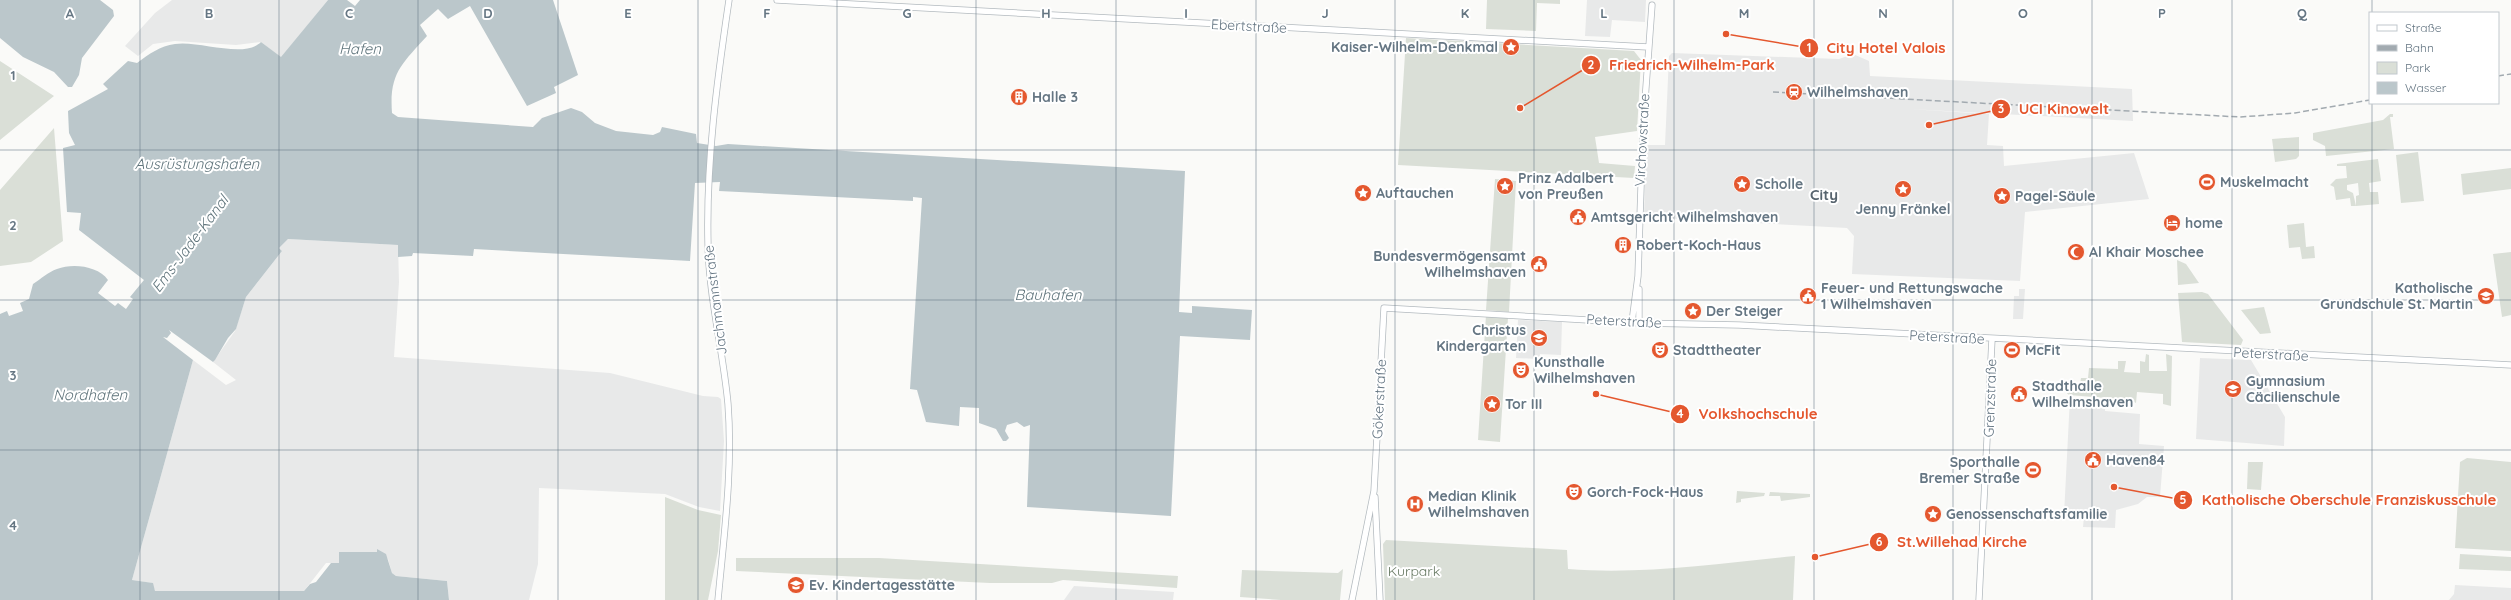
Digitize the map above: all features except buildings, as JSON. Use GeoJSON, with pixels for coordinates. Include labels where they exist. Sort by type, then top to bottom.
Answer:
{"type":"FeatureCollection","features":[{"type":"Feature","properties":{"kind":"street","name":"Jachmannstraße"},"geometry":{"type":"LineString","coordinates":[[718,600],[728,512],[729,432],[726,392],[712,297],[708,258],[708,215],[712,123],[729,0]]}},
{"type":"Feature","properties":{"kind":"street","name":"Ebertstraße"},"geometry":{"type":"LineString","coordinates":[[777,0],[1648,47]]}},
{"type":"Feature","properties":{"kind":"street","name":"Virchowstraße"},"geometry":{"type":"LineString","coordinates":[[1639,323],[1638,276],[1640,179],[1652,6]]}},
{"type":"Feature","properties":{"kind":"street","name":"Virchowstraße"},"geometry":{"type":"LineString","coordinates":[[1632,322],[1638,276]]}},
{"type":"Feature","properties":{"kind":"street","name":"Peterstraße"},"geometry":{"type":"LineString","coordinates":[[1384,308],[1639,323],[1739,325],[2511,365]]}},
{"type":"Feature","properties":{"kind":"street","name":"Gökerstraße"},"geometry":{"type":"LineString","coordinates":[[1380,600],[1374,491],[1384,308]]}},
{"type":"Feature","properties":{"kind":"street","name":"Grenzstraße"},"geometry":{"type":"LineString","coordinates":[[1978,600],[1992,339]]}},
{"type":"Feature","properties":{"kind":"street","name":"Gökerstraße"},"geometry":{"type":"LineString","coordinates":[[1352,600],[1374,491]]}},
{"type":"Feature","properties":{"kind":"shaded area"},"geometry":{"type":"Polygon","coordinates":[[[172,0],[328,0],[281,58],[261,42],[236,45],[175,41],[153,44],[138,56],[125,46],[155,13],[172,0]]]}},
{"type":"Feature","properties":{"kind":"shaded area"},"geometry":{"type":"Polygon","coordinates":[[[1587,0],[1646,0],[1645,22],[1612,20],[1610,37],[1585,36],[1587,0]]]}},
{"type":"Feature","properties":{"kind":"shaded area"},"geometry":{"type":"Polygon","coordinates":[[[1672,53],[1839,59],[1853,54],[1869,61],[1870,76],[2132,89],[2133,121],[1909,109],[1989,114],[1987,145],[2003,146],[2004,166],[2134,153],[2149,199],[2025,212],[2020,281],[1852,274],[1854,236],[1847,228],[1644,217],[1646,150],[1648,145],[1665,145],[1669,56],[1672,53]]]}},
{"type":"Feature","properties":{"kind":"shaded area"},"geometry":{"type":"Polygon","coordinates":[[[288,239],[398,245],[399,282],[394,357],[610,373],[703,396],[718,397],[721,399],[724,441],[720,511],[699,507],[665,494],[539,488],[538,564],[529,600],[449,600],[447,581],[396,576],[392,573],[388,559],[377,550],[377,552],[339,552],[339,563],[326,563],[304,591],[155,591],[152,583],[132,580],[193,360],[226,385],[236,380],[213,362],[235,331],[246,297],[282,251],[279,248],[288,239]]]}},
{"type":"Feature","properties":{"kind":"shaded area"},"geometry":{"type":"Polygon","coordinates":[[[2019,289],[2025,289],[2023,319],[2013,319],[2014,296],[2019,296],[2019,289]]]}},
{"type":"Feature","properties":{"kind":"shaded area","name":"Christus Kindergarten"},"geometry":{"type":"Polygon","coordinates":[[[1518,320],[1562,322],[1561,355],[1540,354],[1539,359],[1516,358],[1518,320]]]}},
{"type":"Feature","properties":{"kind":"shaded area","name":"Gymnasium Cäcilienschule"},"geometry":{"type":"Polygon","coordinates":[[[2200,358],[2251,360],[2285,417],[2284,446],[2196,439],[2200,358]]]}},
{"type":"Feature","properties":{"kind":"shaded area"},"geometry":{"type":"Polygon","coordinates":[[[2070,397],[2105,400],[2105,411],[2140,414],[2139,444],[2164,446],[2160,497],[2147,497],[2138,504],[2116,510],[2115,528],[2083,527],[2084,516],[2064,515],[2070,397]]]}},
{"type":"Feature","properties":{"kind":"shaded area"},"geometry":{"type":"Polygon","coordinates":[[[2455,585],[2511,588],[2511,600],[2449,600],[2454,594],[2455,585]]]}},
{"type":"Feature","properties":{"kind":"shaded area"},"geometry":{"type":"Polygon","coordinates":[[[1074,586],[1174,592],[1173,600],[1064,600],[1074,586]]]}},
{"type":"Feature","properties":{"kind":"green space"},"geometry":{"type":"Polygon","coordinates":[[[1487,0],[1560,0],[1560,4],[1537,3],[1536,31],[1486,29],[1487,0]]]}},
{"type":"Feature","properties":{"kind":"green space"},"geometry":{"type":"Polygon","coordinates":[[[1406,38],[1634,51],[1641,60],[1637,131],[1595,137],[1599,163],[1635,166],[1634,178],[1398,165],[1406,38]]]}},
{"type":"Feature","properties":{"kind":"green space"},"geometry":{"type":"Polygon","coordinates":[[[0,61],[54,96],[0,140],[0,61]]]}},
{"type":"Feature","properties":{"kind":"green space"},"geometry":{"type":"Polygon","coordinates":[[[2390,114],[2393,114],[2393,117],[2390,117],[2394,149],[2326,156],[2325,146],[2313,140],[2313,133],[2383,120],[2390,114]]]}},
{"type":"Feature","properties":{"kind":"green space"},"geometry":{"type":"Polygon","coordinates":[[[54,128],[63,241],[31,262],[0,266],[0,190],[54,128]]]}},
{"type":"Feature","properties":{"kind":"green space"},"geometry":{"type":"Polygon","coordinates":[[[2299,137],[2299,156],[2296,159],[2275,162],[2272,139],[2299,137]]]}},
{"type":"Feature","properties":{"kind":"green space"},"geometry":{"type":"Polygon","coordinates":[[[2418,152],[2424,201],[2401,203],[2396,155],[2418,152]]]}},
{"type":"Feature","properties":{"kind":"green space"},"geometry":{"type":"Polygon","coordinates":[[[2378,159],[2381,181],[2369,183],[2370,192],[2378,192],[2379,204],[2356,206],[2351,206],[2350,198],[2336,200],[2334,187],[2330,185],[2336,179],[2347,178],[2346,166],[2337,166],[2337,164],[2378,159]],[[2358,183],[2347,185],[2347,190],[2353,193],[2356,206],[2356,196],[2359,195],[2358,183]]]}},
{"type":"Feature","properties":{"kind":"green space"},"geometry":{"type":"Polygon","coordinates":[[[2511,168],[2511,189],[2463,195],[2461,174],[2511,168]]]}},
{"type":"Feature","properties":{"kind":"green space"},"geometry":{"type":"Polygon","coordinates":[[[1495,179],[1516,181],[1509,312],[1486,310],[1495,179]]]}},
{"type":"Feature","properties":{"kind":"green space"},"geometry":{"type":"Polygon","coordinates":[[[2304,223],[2306,247],[2314,246],[2315,258],[2302,259],[2300,247],[2289,248],[2287,225],[2304,223]]]}},
{"type":"Feature","properties":{"kind":"green space"},"geometry":{"type":"Polygon","coordinates":[[[2511,252],[2511,315],[2502,317],[2493,254],[2511,252]]]}},
{"type":"Feature","properties":{"kind":"green space"},"geometry":{"type":"Polygon","coordinates":[[[2177,260],[2186,264],[2199,283],[2178,285],[2177,260]]]}},
{"type":"Feature","properties":{"kind":"green space"},"geometry":{"type":"Polygon","coordinates":[[[2202,292],[2208,294],[2243,340],[2241,345],[2182,342],[2178,293],[2202,292]]]}},
{"type":"Feature","properties":{"kind":"green space"},"geometry":{"type":"Polygon","coordinates":[[[2264,307],[2271,333],[2260,334],[2241,310],[2264,307]]]}},
{"type":"Feature","properties":{"kind":"green space"},"geometry":{"type":"Polygon","coordinates":[[[1486,315],[1508,318],[1500,442],[1478,440],[1486,315]]]}},
{"type":"Feature","properties":{"kind":"green space"},"geometry":{"type":"Polygon","coordinates":[[[2146,354],[2149,355],[2149,371],[2167,371],[2166,354],[2172,356],[2171,406],[2163,404],[2163,394],[2137,392],[2136,403],[2130,400],[2069,395],[2055,383],[2080,384],[2081,378],[2088,378],[2089,368],[2118,369],[2118,361],[2126,361],[2124,372],[2140,373],[2140,361],[2145,362],[2146,354]]]}},
{"type":"Feature","properties":{"kind":"green space"},"geometry":{"type":"Polygon","coordinates":[[[2467,458],[2511,462],[2511,551],[2455,548],[2460,462],[2467,458]]]}},
{"type":"Feature","properties":{"kind":"green space"},"geometry":{"type":"Polygon","coordinates":[[[2248,462],[2263,462],[2261,490],[2247,489],[2248,462]]]}},
{"type":"Feature","properties":{"kind":"green space"},"geometry":{"type":"Polygon","coordinates":[[[1737,491],[1765,493],[1764,496],[1741,499],[1741,502],[1736,503],[1737,491]]]}},
{"type":"Feature","properties":{"kind":"green space"},"geometry":{"type":"Polygon","coordinates":[[[1770,492],[1810,494],[1810,497],[1781,501],[1780,496],[1769,496],[1770,492]]]}},
{"type":"Feature","properties":{"kind":"green space"},"geometry":{"type":"Polygon","coordinates":[[[665,497],[698,510],[721,515],[718,551],[708,600],[665,600],[665,497]]]}},
{"type":"Feature","properties":{"kind":"green space","name":"Kurpark"},"geometry":{"type":"Polygon","coordinates":[[[1386,540],[1567,550],[1568,569],[1653,569],[1795,556],[1793,600],[1385,600],[1383,544],[1386,540]]]}},
{"type":"Feature","properties":{"kind":"green space"},"geometry":{"type":"Polygon","coordinates":[[[2460,554],[2511,557],[2511,571],[2459,569],[2460,554]]]}},
{"type":"Feature","properties":{"kind":"green space"},"geometry":{"type":"Polygon","coordinates":[[[736,558],[879,558],[1178,576],[1177,588],[1063,580],[1052,583],[990,583],[736,571],[736,558]]]}},
{"type":"Feature","properties":{"kind":"green space"},"geometry":{"type":"Polygon","coordinates":[[[1343,569],[1340,600],[1281,600],[1240,597],[1242,570],[1338,573],[1343,569]]]}},
{"type":"Feature","properties":{"kind":"water"},"geometry":{"type":"Polygon","coordinates":[[[0,0],[100,0],[113,10],[114,16],[82,58],[79,75],[72,87],[68,87],[54,72],[23,57],[0,38],[0,0]]]}},
{"type":"Feature","properties":{"kind":"water"},"geometry":{"type":"Polygon","coordinates":[[[328,0],[347,0],[355,6],[360,0],[553,0],[578,75],[554,87],[556,93],[527,106],[470,6],[448,19],[438,9],[420,25],[427,36],[404,62],[395,78],[392,113],[398,117],[533,127],[542,118],[571,108],[582,112],[595,123],[616,131],[653,135],[660,132],[662,127],[696,134],[697,143],[716,146],[728,144],[1185,171],[1179,312],[1192,313],[1192,306],[1252,310],[1250,340],[1180,336],[1171,516],[1027,507],[1030,425],[1024,427],[1017,422],[1007,425],[1005,431],[1009,438],[1006,441],[1003,441],[996,429],[979,423],[979,408],[960,407],[959,426],[926,422],[917,390],[910,389],[922,198],[913,197],[913,201],[719,191],[720,182],[695,183],[690,261],[474,249],[473,256],[413,253],[412,256],[398,257],[398,245],[288,239],[279,248],[282,251],[246,297],[236,329],[228,338],[213,362],[169,330],[171,333],[167,338],[163,337],[193,360],[132,580],[153,583],[155,591],[304,591],[310,584],[316,582],[331,563],[339,563],[339,552],[377,552],[377,549],[386,554],[392,573],[396,576],[447,581],[449,600],[0,600],[0,314],[7,311],[9,316],[23,311],[20,303],[29,299],[33,284],[51,272],[63,267],[85,267],[104,275],[108,280],[98,293],[115,306],[118,303],[126,309],[133,299],[130,297],[144,280],[79,230],[81,213],[67,212],[63,148],[75,145],[69,133],[68,111],[108,89],[103,84],[128,61],[137,63],[155,51],[170,45],[185,43],[220,48],[244,49],[253,47],[261,42],[281,57],[328,0]]]}},
{"type":"Feature","properties":{"kind":"railway"},"geometry":{"type":"LineString","coordinates":[[2499,76],[2511,74]]}},
{"type":"Feature","properties":{"kind":"railway"},"geometry":{"type":"LineString","coordinates":[[1773,92],[2240,117],[2295,113],[2369,100]]}},
{"type":"Feature","properties":{"kind":"place","name":"City Hotel Valois"},"geometry":{"type":"Point","coordinates":[1726,34]}},
{"type":"Feature","properties":{"kind":"place","name":"Kaiser-Wilhelm-Denkmal"},"geometry":{"type":"Point","coordinates":[1511,47]}},
{"type":"Feature","properties":{"kind":"place","name":"Wilhelmshaven"},"geometry":{"type":"Point","coordinates":[1794,92]}},
{"type":"Feature","properties":{"kind":"place","name":"Halle 3"},"geometry":{"type":"Point","coordinates":[1019,97]}},
{"type":"Feature","properties":{"kind":"place","name":"Friedrich-Wilhelm-Park"},"geometry":{"type":"Point","coordinates":[1520,108]}},
{"type":"Feature","properties":{"kind":"place","name":"UCI Kinowelt"},"geometry":{"type":"Point","coordinates":[1929,125]}},
{"type":"Feature","properties":{"kind":"place","name":"Muskelmacht"},"geometry":{"type":"Point","coordinates":[2207,182]}},
{"type":"Feature","properties":{"kind":"place","name":"Scholle"},"geometry":{"type":"Point","coordinates":[1742,184]}},
{"type":"Feature","properties":{"kind":"place","name":"Prinz Adalbert von Preußen"},"geometry":{"type":"Point","coordinates":[1505,186]}},
{"type":"Feature","properties":{"kind":"place","name":"Jenny Fränkel"},"geometry":{"type":"Point","coordinates":[1903,189]}},
{"type":"Feature","properties":{"kind":"place","name":"Auftauchen"},"geometry":{"type":"Point","coordinates":[1363,193]}},
{"type":"Feature","properties":{"kind":"place","name":"Pagel-Säule"},"geometry":{"type":"Point","coordinates":[2002,196]}},
{"type":"Feature","properties":{"kind":"place","name":"Amtsgericht Wilhelmshaven"},"geometry":{"type":"Point","coordinates":[1578,217]}},
{"type":"Feature","properties":{"kind":"place","name":"home"},"geometry":{"type":"Point","coordinates":[2172,223]}},
{"type":"Feature","properties":{"kind":"place","name":"Robert-Koch-Haus"},"geometry":{"type":"Point","coordinates":[1623,245]}},
{"type":"Feature","properties":{"kind":"place","name":"Al Khair Moschee"},"geometry":{"type":"Point","coordinates":[2076,252]}},
{"type":"Feature","properties":{"kind":"place","name":"Bundesvermögensamt Wilhelmshaven"},"geometry":{"type":"Point","coordinates":[1539,264]}},
{"type":"Feature","properties":{"kind":"place","name":"Feuer- und Rettungswache 1 Wilhelmshaven"},"geometry":{"type":"Point","coordinates":[1808,296]}},
{"type":"Feature","properties":{"kind":"place","name":"Katholische Grundschule St. Martin"},"geometry":{"type":"Point","coordinates":[2486,296]}},
{"type":"Feature","properties":{"kind":"place","name":"Der Steiger"},"geometry":{"type":"Point","coordinates":[1693,311]}},
{"type":"Feature","properties":{"kind":"place","name":"Christus Kindergarten"},"geometry":{"type":"Point","coordinates":[1539,338]}},
{"type":"Feature","properties":{"kind":"place","name":"Stadttheater"},"geometry":{"type":"Point","coordinates":[1660,350]}},
{"type":"Feature","properties":{"kind":"place","name":"McFit"},"geometry":{"type":"Point","coordinates":[2012,350]}},
{"type":"Feature","properties":{"kind":"place","name":"Kunsthalle Wilhelmshaven"},"geometry":{"type":"Point","coordinates":[1521,370]}},
{"type":"Feature","properties":{"kind":"place","name":"Gymnasium Cäcilienschule"},"geometry":{"type":"Point","coordinates":[2233,389]}},
{"type":"Feature","properties":{"kind":"place","name":"Volkshochschule"},"geometry":{"type":"Point","coordinates":[1596,394]}},
{"type":"Feature","properties":{"kind":"place","name":"Stadthalle Wilhelmshaven"},"geometry":{"type":"Point","coordinates":[2019,394]}},
{"type":"Feature","properties":{"kind":"place","name":"Tor III"},"geometry":{"type":"Point","coordinates":[1492,404]}},
{"type":"Feature","properties":{"kind":"place","name":"Haven84"},"geometry":{"type":"Point","coordinates":[2093,460]}},
{"type":"Feature","properties":{"kind":"place","name":"Sporthalle Bremer Straße"},"geometry":{"type":"Point","coordinates":[2033,470]}},
{"type":"Feature","properties":{"kind":"place","name":"Katholische Oberschule Franziskusschule"},"geometry":{"type":"Point","coordinates":[2114,487]}},
{"type":"Feature","properties":{"kind":"place","name":"Gorch-Fock-Haus"},"geometry":{"type":"Point","coordinates":[1574,492]}},
{"type":"Feature","properties":{"kind":"place","name":"Median Klinik Wilhelmshaven"},"geometry":{"type":"Point","coordinates":[1415,504]}},
{"type":"Feature","properties":{"kind":"place","name":"Genossenschaftsfamilie"},"geometry":{"type":"Point","coordinates":[1933,514]}},
{"type":"Feature","properties":{"kind":"place","name":"St.Willehad Kirche"},"geometry":{"type":"Point","coordinates":[1815,557]}},
{"type":"Feature","properties":{"kind":"place","name":"Ev. Kindertagesstätte"},"geometry":{"type":"Point","coordinates":[796,585]}},
{"type":"Feature","properties":{"kind":"district","name":"City"},"geometry":{"type":"Point","coordinates":[1824,195]}},
{"type":"Feature","properties":{"kind":"water label","name":"Hafen"},"geometry":{"type":"Point","coordinates":[360,49]}},
{"type":"Feature","properties":{"kind":"water label","name":"Ausrüstungshafen"},"geometry":{"type":"Point","coordinates":[197,164]}},
{"type":"Feature","properties":{"kind":"water label","name":"Ems-Jade-Kanal"},"geometry":{"type":"Point","coordinates":[190,244]}},
{"type":"Feature","properties":{"kind":"water label","name":"Bauhafen"},"geometry":{"type":"Point","coordinates":[1048,295]}},
{"type":"Feature","properties":{"kind":"water label","name":"Nordhafen"},"geometry":{"type":"Point","coordinates":[90,395]}}]}
